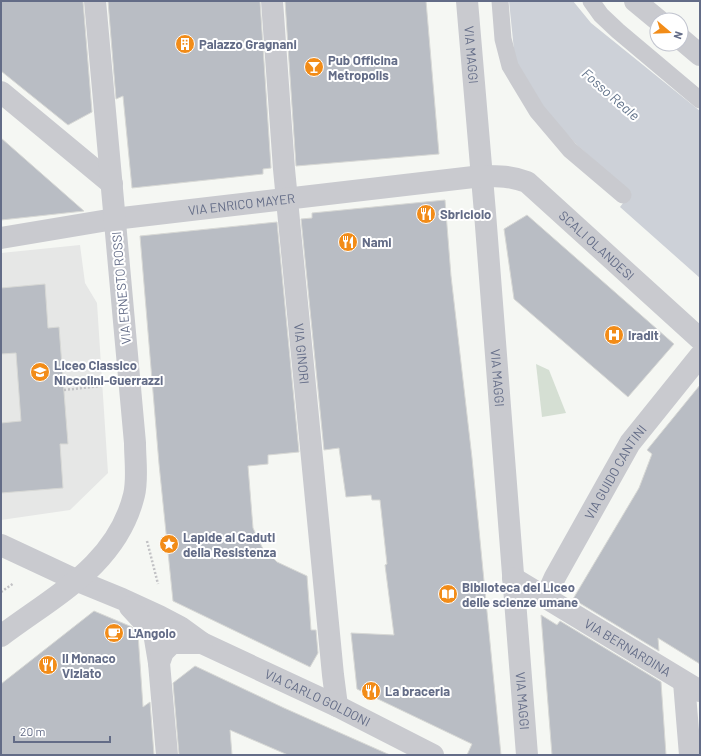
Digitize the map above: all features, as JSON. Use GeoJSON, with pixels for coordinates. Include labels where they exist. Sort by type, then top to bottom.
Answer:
{"type":"FeatureCollection","features":[{"type":"Feature","properties":{"kind":"street","name":"VIA ERNESTO ROSSI"},"geometry":{"type":"LineString","coordinates":[[1,636],[78,581],[102,558],[118,535],[126,518],[134,494],[135,443],[95,1]]}},
{"type":"Feature","properties":{"kind":"street","name":"VIA GINORI"},"geometry":{"type":"LineString","coordinates":[[272,1],[284,169],[337,706]]}},
{"type":"Feature","properties":{"kind":"street","name":"VIA MAGGI"},"geometry":{"type":"LineString","coordinates":[[467,1],[527,755]]}},
{"type":"Feature","properties":{"kind":"street"},"geometry":{"type":"LineString","coordinates":[[635,1],[649,13]]}},
{"type":"Feature","properties":{"kind":"street"},"geometry":{"type":"LineString","coordinates":[[689,45],[700,54]]}},
{"type":"Feature","properties":{"kind":"street"},"geometry":{"type":"LineString","coordinates":[[1,92],[112,184]]}},
{"type":"Feature","properties":{"kind":"street","name":"VIA ENRICO MAYER"},"geometry":{"type":"LineString","coordinates":[[1,238],[114,219],[482,176]]}},
{"type":"Feature","properties":{"kind":"street","name":"SCALI OLANDESI"},"geometry":{"type":"LineString","coordinates":[[482,176],[507,176],[527,182],[700,339]]}},
{"type":"Feature","properties":{"kind":"street","name":"VIA GUIDO CANTINI"},"geometry":{"type":"LineString","coordinates":[[546,597],[555,577],[630,443],[700,356]]}},
{"type":"Feature","properties":{"kind":"street"},"geometry":{"type":"LineString","coordinates":[[1,545],[78,581],[168,620],[202,643]]}},
{"type":"Feature","properties":{"kind":"street","name":"VIA BERNARDINA"},"geometry":{"type":"LineString","coordinates":[[514,578],[692,686]]}},
{"type":"Feature","properties":{"kind":"street"},"geometry":{"type":"LineString","coordinates":[[122,599],[154,633],[167,755]]}},
{"type":"Feature","properties":{"kind":"street"},"geometry":{"type":"LineString","coordinates":[[158,663],[163,652],[172,643],[202,643]]}},
{"type":"Feature","properties":{"kind":"street","name":"VIA CARLO GOLDONI"},"geometry":{"type":"LineString","coordinates":[[202,643],[337,706],[433,755]]}},
{"type":"Feature","properties":{"kind":"street"},"geometry":{"type":"LineString","coordinates":[[690,755],[692,686]]}},
{"type":"Feature","properties":{"kind":"lane"},"geometry":{"type":"LineString","coordinates":[[500,1],[503,39],[510,66],[537,111],[570,150],[623,195]]}},
{"type":"Feature","properties":{"kind":"lane"},"geometry":{"type":"LineString","coordinates":[[591,1],[601,15],[618,31],[700,100]]}},
{"type":"Feature","properties":{"kind":"path"},"geometry":{"type":"LineString","coordinates":[[64,390],[130,384]]}},
{"type":"Feature","properties":{"kind":"path"},"geometry":{"type":"LineString","coordinates":[[146,538],[168,620]]}},
{"type":"Feature","properties":{"kind":"path"},"geometry":{"type":"LineString","coordinates":[[1,592],[20,579]]}},
{"type":"Feature","properties":{"kind":"shaded area"},"geometry":{"type":"Polygon","coordinates":[[[80,245],[85,283],[97,303],[108,473],[70,510],[1,520],[1,253],[80,245]]]}},
{"type":"Feature","properties":{"kind":"shaded area"},"geometry":{"type":"Polygon","coordinates":[[[536,364],[549,370],[566,413],[542,417],[536,364]]]}},
{"type":"Feature","properties":{"kind":"water","name":"Fosso Reale"},"geometry":{"type":"Polygon","coordinates":[[[509,1],[573,1],[591,23],[700,111],[700,278],[620,207],[631,193],[577,145],[542,107],[515,60],[509,1]]]}},
{"type":"Feature","properties":{"kind":"building"},"geometry":{"type":"Polygon","coordinates":[[[1,1],[83,1],[92,112],[68,125],[1,71],[1,1]]]}},
{"type":"Feature","properties":{"kind":"building"},"geometry":{"type":"Polygon","coordinates":[[[108,1],[260,1],[271,168],[263,169],[263,174],[132,188],[123,96],[116,99],[108,1]]]}},
{"type":"Feature","properties":{"kind":"building"},"geometry":{"type":"Polygon","coordinates":[[[285,1],[426,1],[439,154],[296,166],[285,1]]]}},
{"type":"Feature","properties":{"kind":"building"},"geometry":{"type":"Polygon","coordinates":[[[1,138],[84,211],[1,220],[1,138]]]}},
{"type":"Feature","properties":{"kind":"building"},"geometry":{"type":"Polygon","coordinates":[[[445,200],[451,276],[472,458],[501,755],[467,755],[472,744],[357,689],[351,633],[394,635],[385,565],[387,564],[380,500],[372,500],[371,495],[346,497],[339,448],[324,450],[301,219],[312,218],[312,213],[445,200]]]}},
{"type":"Feature","properties":{"kind":"building"},"geometry":{"type":"Polygon","coordinates":[[[527,215],[674,344],[628,397],[514,299],[504,229],[527,215]]]}},
{"type":"Feature","properties":{"kind":"building"},"geometry":{"type":"Polygon","coordinates":[[[277,222],[299,452],[268,455],[268,464],[248,466],[253,528],[262,547],[277,562],[307,576],[311,630],[316,630],[318,653],[310,667],[173,601],[159,464],[140,236],[277,222]]]}},
{"type":"Feature","properties":{"kind":"building","name":"Liceo Classico Niccolini-Guerrazzi"},"geometry":{"type":"Polygon","coordinates":[[[45,284],[48,328],[59,327],[68,444],[60,444],[63,488],[1,493],[1,423],[21,421],[16,353],[1,354],[1,288],[45,284]]]}},
{"type":"Feature","properties":{"kind":"building"},"geometry":{"type":"Polygon","coordinates":[[[700,385],[700,664],[658,638],[659,651],[573,599],[639,488],[652,454],[647,450],[700,385]]]}},
{"type":"Feature","properties":{"kind":"building"},"geometry":{"type":"Polygon","coordinates":[[[94,611],[132,627],[138,634],[143,707],[150,702],[154,755],[1,755],[1,684],[94,611]]]}},
{"type":"Feature","properties":{"kind":"building"},"geometry":{"type":"Polygon","coordinates":[[[541,615],[557,625],[560,621],[661,682],[666,755],[552,755],[541,615]]]}},
{"type":"Feature","properties":{"kind":"building"},"geometry":{"type":"Polygon","coordinates":[[[195,666],[284,708],[390,755],[288,755],[230,730],[232,755],[179,755],[173,683],[195,666]]]}},
{"type":"Feature","properties":{"kind":"place","name":"Palazzo Gragnani"},"geometry":{"type":"Point","coordinates":[185,44]}},
{"type":"Feature","properties":{"kind":"place","name":"Pub Officina Metropolis"},"geometry":{"type":"Point","coordinates":[314,67]}},
{"type":"Feature","properties":{"kind":"place","name":"Sbriciolo"},"geometry":{"type":"Point","coordinates":[426,214]}},
{"type":"Feature","properties":{"kind":"place","name":"Nami"},"geometry":{"type":"Point","coordinates":[348,242]}},
{"type":"Feature","properties":{"kind":"place","name":"Iradit"},"geometry":{"type":"Point","coordinates":[614,335]}},
{"type":"Feature","properties":{"kind":"place","name":"Liceo Classico Niccolini-Guerrazzi"},"geometry":{"type":"Point","coordinates":[40,372]}},
{"type":"Feature","properties":{"kind":"place","name":"Lapide ai Caduti della Resistenza"},"geometry":{"type":"Point","coordinates":[169,544]}},
{"type":"Feature","properties":{"kind":"place","name":"Biblioteca del Liceo delle scienze umane"},"geometry":{"type":"Point","coordinates":[448,594]}},
{"type":"Feature","properties":{"kind":"place","name":"L'Angolo"},"geometry":{"type":"Point","coordinates":[114,633]}},
{"type":"Feature","properties":{"kind":"place","name":"Il Monaco Viziato"},"geometry":{"type":"Point","coordinates":[48,665]}},
{"type":"Feature","properties":{"kind":"place","name":"La braceria"},"geometry":{"type":"Point","coordinates":[371,691]}}]}
